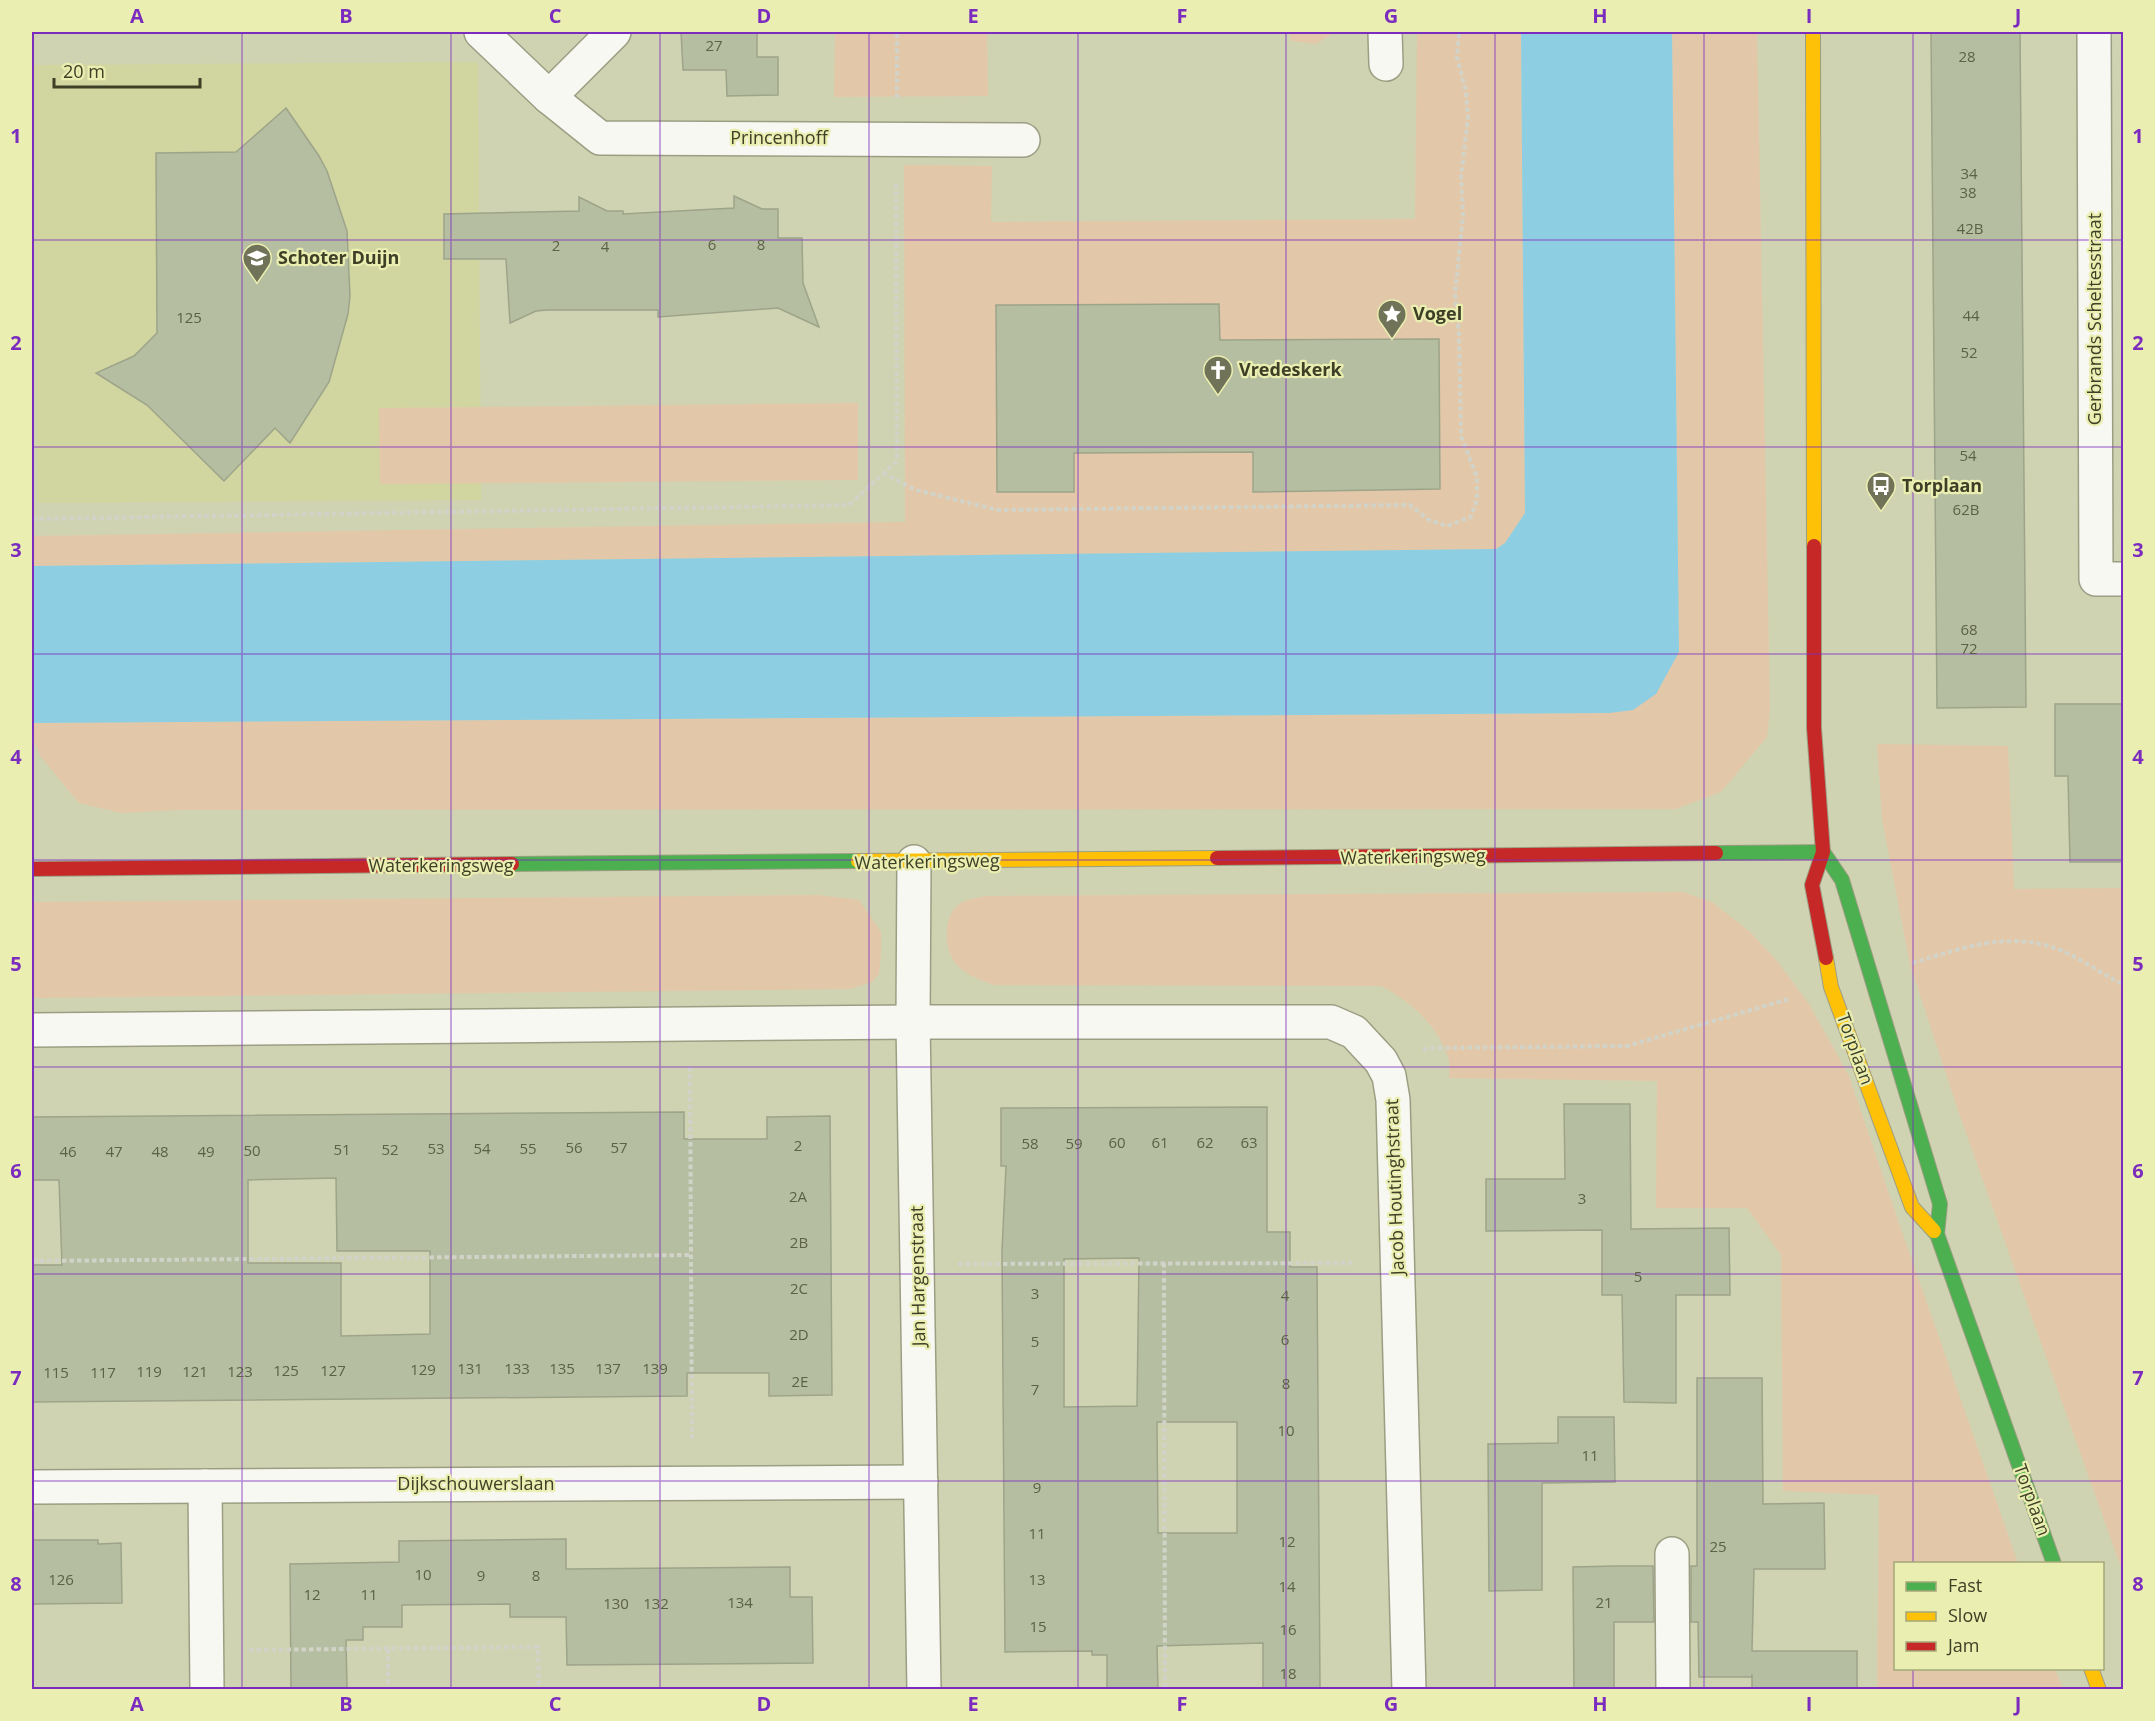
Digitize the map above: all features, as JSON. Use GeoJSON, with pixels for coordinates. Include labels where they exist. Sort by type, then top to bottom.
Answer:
{"type":"FeatureCollection","features":[{"type":"Feature","properties":{"kind":"street","name":"Princenhoff"},"geometry":{"type":"LineString","coordinates":[[481,32],[549,97],[600,138],[1023,140]]}},
{"type":"Feature","properties":{"kind":"street"},"geometry":{"type":"LineString","coordinates":[[549,97],[614,32]]}},
{"type":"Feature","properties":{"kind":"street"},"geometry":{"type":"LineString","coordinates":[[1385,32],[1386,64]]}},
{"type":"Feature","properties":{"kind":"street","name":"Torplaan"},"geometry":{"type":"LineString","coordinates":[[1814,32],[1814,728],[1822,852],[1812,885],[1831,987],[1912,1207],[1937,1234],[2054,1562]]}},
{"type":"Feature","properties":{"kind":"street","name":"Gerbrands Scheltesstraat"},"geometry":{"type":"LineString","coordinates":[[2094,32],[2096,579],[2124,579]]}},
{"type":"Feature","properties":{"kind":"street","name":"Torplaan"},"geometry":{"type":"LineString","coordinates":[[1822,852],[1842,880],[1940,1204],[1937,1234]]}},
{"type":"Feature","properties":{"kind":"street","name":"Waterkeringsweg"},"geometry":{"type":"LineString","coordinates":[[32,869],[1822,852]]}},
{"type":"Feature","properties":{"kind":"street","name":"Jan Hargenstraat"},"geometry":{"type":"LineString","coordinates":[[914,862],[913,1022],[924,1689]]}},
{"type":"Feature","properties":{"kind":"street"},"geometry":{"type":"LineString","coordinates":[[32,1030],[913,1022]]}},
{"type":"Feature","properties":{"kind":"street","name":"Jacob Houtinghstraat"},"geometry":{"type":"LineString","coordinates":[[913,1022],[1331,1022],[1354,1032],[1382,1061],[1389,1076],[1393,1100],[1408,1689]]}},
{"type":"Feature","properties":{"kind":"street","name":"Dijkschouwerslaan"},"geometry":{"type":"LineString","coordinates":[[32,1488],[921,1482]]}},
{"type":"Feature","properties":{"kind":"street"},"geometry":{"type":"LineString","coordinates":[[205,1486],[207,1689]]}},
{"type":"Feature","properties":{"kind":"street"},"geometry":{"type":"LineString","coordinates":[[1672,1554],[1673,1689]]}},
{"type":"Feature","properties":{"kind":"street"},"geometry":{"type":"LineString","coordinates":[[2092,1670],[2099,1689]]}},
{"type":"Feature","properties":{"kind":"path"},"geometry":{"type":"LineString","coordinates":[[32,519],[849,505],[897,461],[897,32]]}},
{"type":"Feature","properties":{"kind":"path"},"geometry":{"type":"LineString","coordinates":[[884,473],[916,490],[998,510],[1410,505],[1429,520],[1447,526],[1471,517],[1477,500],[1477,477],[1461,436],[1460,344],[1455,294],[1463,215],[1461,176],[1468,118],[1466,92],[1457,57],[1459,32]]}},
{"type":"Feature","properties":{"kind":"path"},"geometry":{"type":"LineString","coordinates":[[1870,974],[1989,941],[2024,941],[2056,948],[2124,985]]}},
{"type":"Feature","properties":{"kind":"path"},"geometry":{"type":"LineString","coordinates":[[1382,1061],[1430,1048],[1627,1046],[1831,987]]}},
{"type":"Feature","properties":{"kind":"path"},"geometry":{"type":"LineString","coordinates":[[690,1024],[693,1483]]}},
{"type":"Feature","properties":{"kind":"path"},"geometry":{"type":"LineString","coordinates":[[32,1262],[690,1255]]}},
{"type":"Feature","properties":{"kind":"path"},"geometry":{"type":"LineString","coordinates":[[1164,1263],[1165,1689]]}},
{"type":"Feature","properties":{"kind":"path"},"geometry":{"type":"LineString","coordinates":[[918,1264],[1398,1263]]}},
{"type":"Feature","properties":{"kind":"path"},"geometry":{"type":"LineString","coordinates":[[207,1650],[538,1647],[539,1689]]}},
{"type":"Feature","properties":{"kind":"path"},"geometry":{"type":"LineString","coordinates":[[388,1649],[388,1689]]}},
{"type":"Feature","properties":{"kind":"shaded area"},"geometry":{"type":"Polygon","coordinates":[[[835,32],[987,32],[988,96],[834,97],[835,32]]]}},
{"type":"Feature","properties":{"kind":"shaded area"},"geometry":{"type":"Polygon","coordinates":[[[1289,32],[1335,32],[1316,44],[1291,41],[1289,32]]]}},
{"type":"Feature","properties":{"kind":"shaded area"},"geometry":{"type":"Polygon","coordinates":[[[1417,32],[1521,32],[1525,513],[1505,543],[1496,549],[32,566],[32,536],[905,522],[904,165],[992,166],[991,222],[1415,219],[1417,32]]]}},
{"type":"Feature","properties":{"kind":"shaded area"},"geometry":{"type":"Polygon","coordinates":[[[1672,32],[1757,32],[1770,708],[1767,737],[1721,792],[1676,809],[179,810],[121,813],[79,803],[41,757],[33,740],[32,723],[1609,713],[1679,652],[1672,32]]]}},
{"type":"Feature","properties":{"kind":"shaded area","name":"Schoter Duijn"},"geometry":{"type":"Polygon","coordinates":[[[478,62],[481,500],[37,503],[34,65],[478,62]]]}},
{"type":"Feature","properties":{"kind":"shaded area"},"geometry":{"type":"Polygon","coordinates":[[[858,403],[858,480],[380,484],[379,408],[858,403]]]}},
{"type":"Feature","properties":{"kind":"shaded area"},"geometry":{"type":"Polygon","coordinates":[[[1877,744],[2008,746],[2014,889],[2123,888],[2123,1573],[1960,1116],[1910,965],[1882,819],[1877,744]]]}},
{"type":"Feature","properties":{"kind":"shaded area"},"geometry":{"type":"Polygon","coordinates":[[[1683,892],[1712,902],[1750,932],[1777,961],[1809,1004],[1849,1076],[2018,1562],[1894,1562],[1894,1670],[2055,1670],[2063,1689],[1877,1689],[1879,1495],[1783,1491],[1781,1255],[1747,1208],[1656,1208],[1657,1081],[1449,1078],[1449,1060],[1431,1026],[1403,999],[1381,986],[994,985],[960,968],[952,958],[947,943],[947,926],[953,911],[967,900],[984,896],[1683,892]]]}},
{"type":"Feature","properties":{"kind":"shaded area"},"geometry":{"type":"Polygon","coordinates":[[[818,895],[859,900],[881,932],[879,974],[872,982],[850,989],[32,998],[32,902],[818,895]]]}},
{"type":"Feature","properties":{"kind":"water"},"geometry":{"type":"Polygon","coordinates":[[[1521,32],[1672,32],[1679,652],[1656,694],[1633,710],[1609,713],[32,723],[32,566],[1496,549],[1505,543],[1525,513],[1521,32]]]}},
{"type":"Feature","properties":{"kind":"building"},"geometry":{"type":"Polygon","coordinates":[[[681,32],[757,32],[757,57],[778,57],[778,95],[727,96],[726,70],[683,70],[681,32]]]}},
{"type":"Feature","properties":{"kind":"building"},"geometry":{"type":"Polygon","coordinates":[[[1931,32],[2020,32],[2026,707],[1937,708],[1931,32]]]}},
{"type":"Feature","properties":{"kind":"building"},"geometry":{"type":"Polygon","coordinates":[[[286,108],[327,171],[347,231],[350,296],[348,314],[329,382],[290,443],[275,428],[224,481],[147,405],[96,373],[134,356],[157,333],[156,153],[236,152],[286,108]]]}},
{"type":"Feature","properties":{"kind":"building"},"geometry":{"type":"Polygon","coordinates":[[[734,196],[762,209],[778,209],[778,238],[802,238],[803,283],[819,327],[778,308],[658,317],[658,310],[547,310],[536,311],[510,323],[506,259],[444,259],[444,214],[579,211],[579,197],[607,211],[623,211],[623,214],[734,208],[734,196]]]}},
{"type":"Feature","properties":{"kind":"building","name":"Vredeskerk"},"geometry":{"type":"Polygon","coordinates":[[[1219,304],[1220,340],[1439,339],[1440,489],[1253,492],[1253,452],[1074,453],[1074,492],[997,492],[996,305],[1219,304]]]}},
{"type":"Feature","properties":{"kind":"building"},"geometry":{"type":"Polygon","coordinates":[[[2055,704],[2124,704],[2124,862],[2070,862],[2068,776],[2055,776],[2055,704]]]}},
{"type":"Feature","properties":{"kind":"building"},"geometry":{"type":"Polygon","coordinates":[[[1564,1104],[1630,1104],[1631,1229],[1729,1228],[1730,1295],[1676,1295],[1676,1403],[1624,1402],[1622,1295],[1602,1295],[1602,1230],[1486,1231],[1486,1179],[1565,1179],[1564,1104]]]}},
{"type":"Feature","properties":{"kind":"building"},"geometry":{"type":"Polygon","coordinates":[[[1267,1107],[1267,1232],[1290,1232],[1290,1267],[1317,1267],[1320,1688],[1263,1689],[1263,1643],[1157,1646],[1158,1689],[1107,1689],[1107,1655],[1092,1655],[1092,1651],[1005,1652],[1002,1251],[1006,1166],[1001,1166],[1001,1108],[1267,1107]],[[1139,1258],[1064,1259],[1064,1407],[1137,1406],[1139,1258]],[[1157,1422],[1158,1533],[1237,1533],[1237,1422],[1157,1422]]]}},
{"type":"Feature","properties":{"kind":"building"},"geometry":{"type":"Polygon","coordinates":[[[684,1112],[684,1139],[767,1139],[767,1117],[830,1116],[832,1395],[769,1396],[769,1373],[687,1373],[687,1396],[32,1402],[32,1265],[62,1265],[59,1180],[32,1180],[32,1117],[684,1112]],[[336,1178],[248,1180],[248,1263],[341,1263],[341,1336],[430,1334],[430,1251],[337,1251],[336,1178]]]}},
{"type":"Feature","properties":{"kind":"building"},"geometry":{"type":"Polygon","coordinates":[[[1697,1378],[1762,1378],[1763,1504],[1824,1503],[1825,1569],[1754,1569],[1752,1651],[1857,1651],[1857,1689],[1752,1689],[1752,1677],[1699,1677],[1698,1622],[1691,1622],[1691,1566],[1697,1566],[1697,1378]]]}},
{"type":"Feature","properties":{"kind":"building"},"geometry":{"type":"Polygon","coordinates":[[[1558,1417],[1614,1417],[1615,1482],[1542,1483],[1542,1590],[1489,1591],[1488,1444],[1558,1443],[1558,1417]]]}},
{"type":"Feature","properties":{"kind":"building"},"geometry":{"type":"Polygon","coordinates":[[[566,1539],[566,1569],[790,1567],[790,1597],[812,1597],[813,1663],[567,1665],[566,1617],[510,1617],[510,1604],[402,1605],[402,1627],[363,1627],[363,1640],[346,1640],[347,1689],[291,1689],[290,1564],[399,1562],[399,1541],[566,1539]]]}},
{"type":"Feature","properties":{"kind":"building"},"geometry":{"type":"Polygon","coordinates":[[[33,1540],[98,1540],[98,1544],[121,1543],[122,1603],[32,1604],[33,1540]]]}},
{"type":"Feature","properties":{"kind":"building"},"geometry":{"type":"Polygon","coordinates":[[[1653,1566],[1654,1622],[1614,1622],[1614,1689],[1574,1689],[1573,1567],[1653,1566]]]}},
{"type":"Feature","properties":{"kind":"traffic: fast"},"geometry":{"type":"LineString","coordinates":[[1823,852],[1842,880],[1940,1204],[1937,1234]]}},
{"type":"Feature","properties":{"kind":"traffic: fast"},"geometry":{"type":"LineString","coordinates":[[1716,853],[1823,852]]}},
{"type":"Feature","properties":{"kind":"traffic: fast"},"geometry":{"type":"LineString","coordinates":[[512,864],[858,861]]}},
{"type":"Feature","properties":{"kind":"traffic: fast"},"geometry":{"type":"LineString","coordinates":[[1934,1231],[1937,1234],[2053,1562]]}},
{"type":"Feature","properties":{"kind":"traffic: slow"},"geometry":{"type":"LineString","coordinates":[[1813,32],[1814,546]]}},
{"type":"Feature","properties":{"kind":"traffic: slow"},"geometry":{"type":"LineString","coordinates":[[858,861],[1217,858]]}},
{"type":"Feature","properties":{"kind":"traffic: slow"},"geometry":{"type":"LineString","coordinates":[[1826,958],[1831,987],[1912,1207],[1934,1231]]}},
{"type":"Feature","properties":{"kind":"traffic: slow"},"geometry":{"type":"LineString","coordinates":[[2092,1670],[2099,1690]]}},
{"type":"Feature","properties":{"kind":"traffic: jam"},"geometry":{"type":"LineString","coordinates":[[1814,546],[1814,728],[1823,852],[1812,885],[1826,958]]}},
{"type":"Feature","properties":{"kind":"traffic: jam"},"geometry":{"type":"LineString","coordinates":[[1217,858],[1716,853]]}},
{"type":"Feature","properties":{"kind":"traffic: jam"},"geometry":{"type":"LineString","coordinates":[[32,869],[512,864]]}},
{"type":"Feature","properties":{"kind":"place","name":"Schoter Duijn"},"geometry":{"type":"Point","coordinates":[257,284]}},
{"type":"Feature","properties":{"kind":"place","name":"Vogel"},"geometry":{"type":"Point","coordinates":[1392,340]}},
{"type":"Feature","properties":{"kind":"place","name":"Vredeskerk"},"geometry":{"type":"Point","coordinates":[1218,396]}},
{"type":"Feature","properties":{"kind":"place","name":"Torplaan"},"geometry":{"type":"Point","coordinates":[1881,512]}}]}
